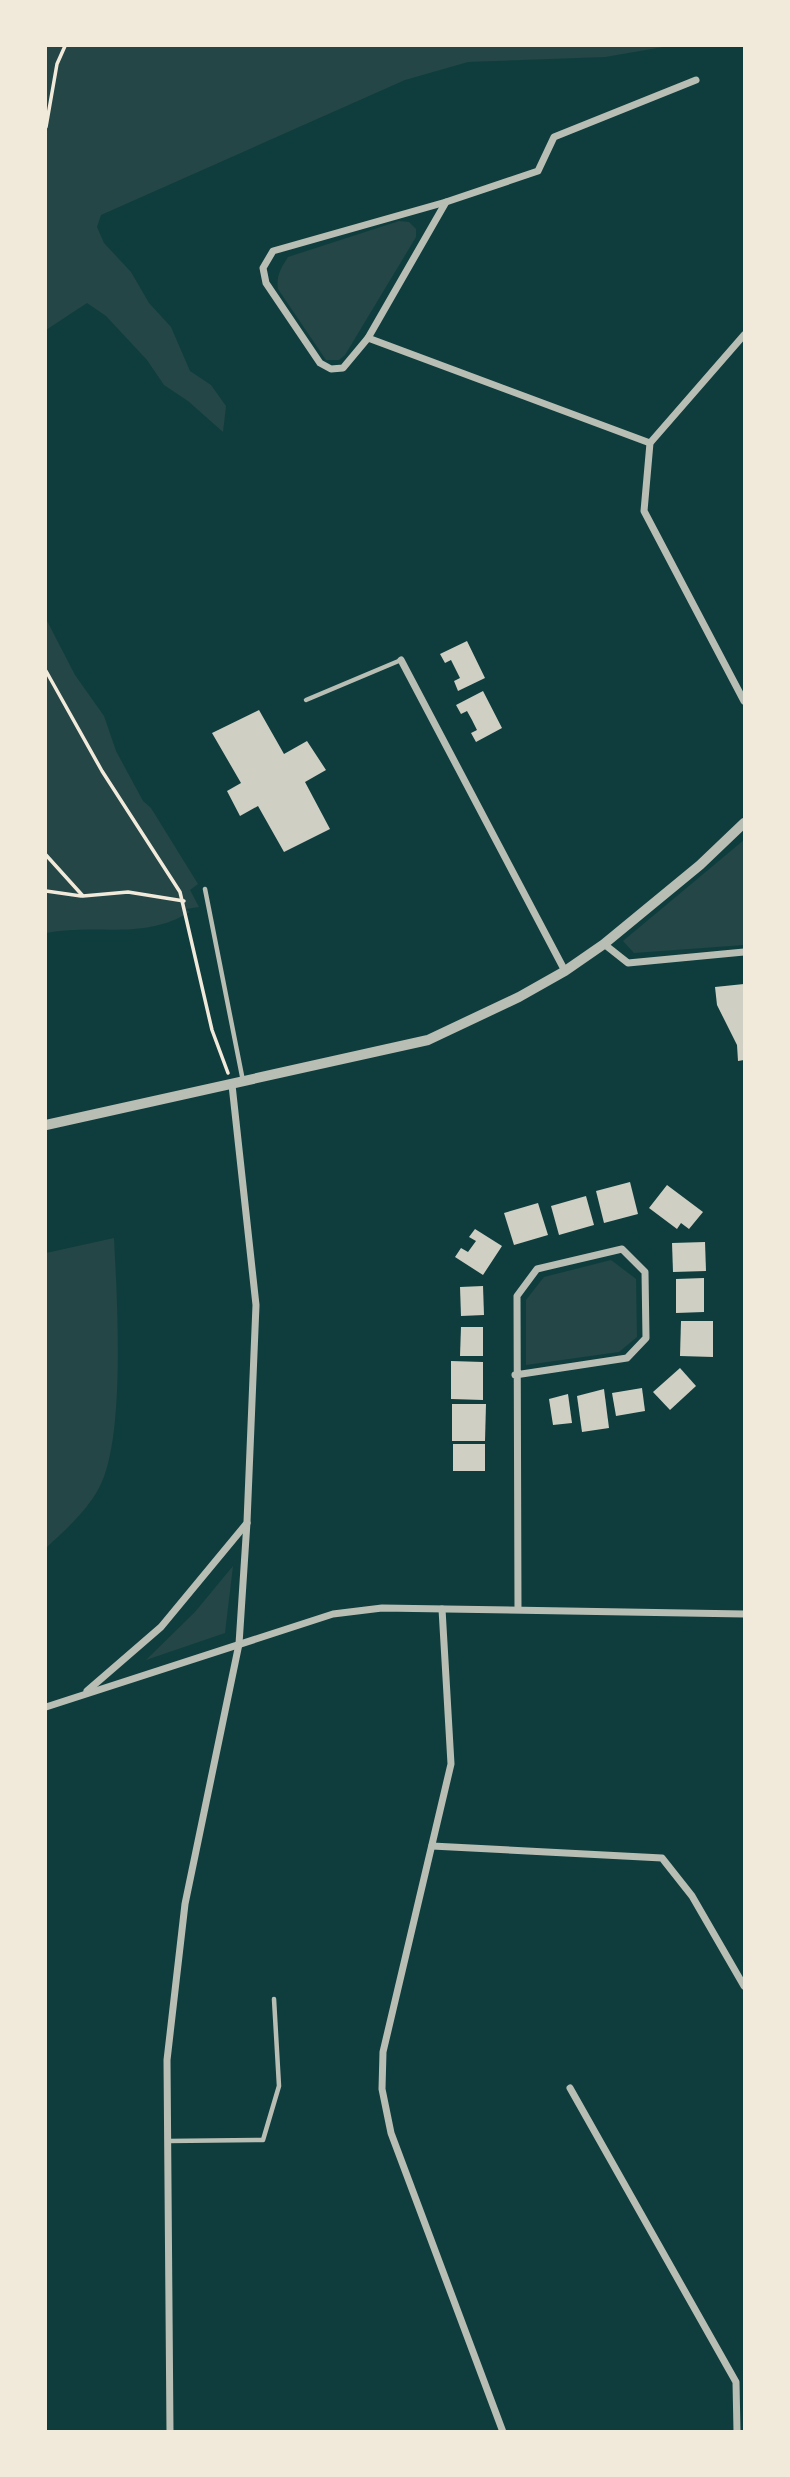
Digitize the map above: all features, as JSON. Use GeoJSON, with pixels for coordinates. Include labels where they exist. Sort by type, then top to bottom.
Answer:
{"type":"FeatureCollection","features":[{"type":"Feature","properties":{"kind":"street"},"geometry":{"type":"LineString","coordinates":[[446,202],[368,338],[343,368],[331,369],[320,363],[266,283],[263,268],[273,251],[446,202],[538,171],[554,137],[696,80]]}},
{"type":"Feature","properties":{"kind":"street"},"geometry":{"type":"LineString","coordinates":[[744,335],[650,443],[644,510],[744,701]]}},
{"type":"Feature","properties":{"kind":"street"},"geometry":{"type":"LineString","coordinates":[[368,338],[650,443]]}},
{"type":"Feature","properties":{"kind":"street"},"geometry":{"type":"LineString","coordinates":[[401,660],[565,971]]}},
{"type":"Feature","properties":{"kind":"street"},"geometry":{"type":"LineString","coordinates":[[46,1125],[428,1040],[519,997],[565,971],[604,944],[700,865],[744,823]]}},
{"type":"Feature","properties":{"kind":"street"},"geometry":{"type":"LineString","coordinates":[[604,944],[628,963],[744,952]]}},
{"type":"Feature","properties":{"kind":"street"},"geometry":{"type":"LineString","coordinates":[[170,2431],[167,2060],[185,1904],[239,1644],[247,1522],[257,1305],[237,1084]]}},
{"type":"Feature","properties":{"kind":"street"},"geometry":{"type":"LineString","coordinates":[[515,1375],[627,1357],[646,1338],[645,1272],[622,1250],[537,1269],[517,1296],[515,1375],[518,1609]]}},
{"type":"Feature","properties":{"kind":"street"},"geometry":{"type":"LineString","coordinates":[[81,1696],[111,1674],[161,1627],[247,1522]]}},
{"type":"Feature","properties":{"kind":"street"},"geometry":{"type":"LineString","coordinates":[[46,1707],[333,1614],[382,1608],[744,1614]]}},
{"type":"Feature","properties":{"kind":"street"},"geometry":{"type":"LineString","coordinates":[[442,1609],[452,1764],[383,2052],[382,2089],[391,2133],[503,2431]]}},
{"type":"Feature","properties":{"kind":"street"},"geometry":{"type":"LineString","coordinates":[[432,1846],[662,1858],[692,1896],[744,1986]]}},
{"type":"Feature","properties":{"kind":"street"},"geometry":{"type":"LineString","coordinates":[[570,2088],[736,2382],[737,2431]]}},
{"type":"Feature","properties":{"kind":"lane"},"geometry":{"type":"LineString","coordinates":[[306,700],[401,660]]}},
{"type":"Feature","properties":{"kind":"lane"},"geometry":{"type":"LineString","coordinates":[[205,889],[237,1084]]}},
{"type":"Feature","properties":{"kind":"lane"},"geometry":{"type":"LineString","coordinates":[[168,2141],[263,2140],[279,2086],[274,1999]]}},
{"type":"Feature","properties":{"kind":"path"},"geometry":{"type":"LineString","coordinates":[[46,127],[57,64],[65,46]]}},
{"type":"Feature","properties":{"kind":"path"},"geometry":{"type":"LineString","coordinates":[[46,671],[102,771],[184,901],[212,1030],[237,1084]]}},
{"type":"Feature","properties":{"kind":"path"},"geometry":{"type":"LineString","coordinates":[[46,855],[83,896]]}},
{"type":"Feature","properties":{"kind":"path"},"geometry":{"type":"LineString","coordinates":[[46,891],[83,896],[128,892],[184,901]]}},
{"type":"Feature","properties":{"kind":"shaded area"},"geometry":{"type":"Polygon","coordinates":[[[46,46],[669,46],[605,57],[468,62],[405,80],[101,215],[97,227],[104,243],[131,272],[149,303],[171,327],[190,371],[211,385],[226,406],[223,432],[188,401],[164,385],[147,360],[106,316],[87,303],[46,330],[46,46]]]}},
{"type":"Feature","properties":{"kind":"shaded area"},"geometry":{"type":"Polygon","coordinates":[[[399,221],[409,222],[416,229],[416,237],[345,355],[339,360],[326,360],[278,289],[281,269],[288,257],[399,221]]]}},
{"type":"Feature","properties":{"kind":"shaded area"},"geometry":{"type":"Polygon","coordinates":[[[46,619],[75,675],[104,716],[116,751],[143,801],[151,808],[198,884],[190,890],[199,907],[186,909],[190,912],[172,921],[137,929],[65,930],[46,933],[46,619]]]}},
{"type":"Feature","properties":{"kind":"shaded area"},"geometry":{"type":"Polygon","coordinates":[[[744,840],[744,945],[634,953],[623,941],[744,840]]]}},
{"type":"Feature","properties":{"kind":"shaded area"},"geometry":{"type":"Polygon","coordinates":[[[114,1238],[118,1367],[108,1466],[88,1505],[46,1548],[46,1253],[114,1238]]]}},
{"type":"Feature","properties":{"kind":"shaded area"},"geometry":{"type":"Polygon","coordinates":[[[611,1260],[636,1279],[637,1337],[619,1352],[526,1365],[526,1300],[544,1277],[611,1260]]]}},
{"type":"Feature","properties":{"kind":"shaded area"},"geometry":{"type":"Polygon","coordinates":[[[233,1566],[225,1633],[146,1660],[195,1612],[233,1566]]]}},
{"type":"Feature","properties":{"kind":"building"},"geometry":{"type":"Polygon","coordinates":[[[467,641],[485,678],[458,691],[454,681],[460,678],[451,660],[445,663],[440,654],[467,641]]]}},
{"type":"Feature","properties":{"kind":"building"},"geometry":{"type":"Polygon","coordinates":[[[483,691],[502,728],[476,742],[471,733],[477,730],[472,720],[467,711],[461,714],[456,705],[483,691]]]}},
{"type":"Feature","properties":{"kind":"building"},"geometry":{"type":"Polygon","coordinates":[[[259,710],[284,754],[307,741],[326,770],[305,782],[330,829],[284,852],[258,806],[240,816],[227,791],[241,783],[212,733],[259,710]]]}},
{"type":"Feature","properties":{"kind":"building"},"geometry":{"type":"Polygon","coordinates":[[[744,984],[744,1060],[738,1061],[737,1045],[717,1005],[715,987],[744,984]]]}},
{"type":"Feature","properties":{"kind":"building"},"geometry":{"type":"Polygon","coordinates":[[[630,1182],[638,1214],[604,1223],[596,1191],[630,1182]]]}},
{"type":"Feature","properties":{"kind":"building"},"geometry":{"type":"Polygon","coordinates":[[[667,1185],[703,1212],[689,1229],[681,1223],[677,1229],[649,1208],[667,1185]]]}},
{"type":"Feature","properties":{"kind":"building"},"geometry":{"type":"Polygon","coordinates":[[[586,1196],[594,1225],[559,1235],[551,1206],[586,1196]]]}},
{"type":"Feature","properties":{"kind":"building"},"geometry":{"type":"Polygon","coordinates":[[[538,1203],[548,1235],[514,1245],[504,1213],[538,1203]]]}},
{"type":"Feature","properties":{"kind":"building"},"geometry":{"type":"Polygon","coordinates":[[[475,1229],[502,1246],[483,1275],[455,1257],[461,1248],[468,1252],[476,1241],[469,1237],[475,1229]]]}},
{"type":"Feature","properties":{"kind":"building"},"geometry":{"type":"Polygon","coordinates":[[[705,1242],[706,1271],[673,1272],[672,1243],[705,1242]]]}},
{"type":"Feature","properties":{"kind":"building"},"geometry":{"type":"Polygon","coordinates":[[[704,1278],[704,1312],[676,1313],[676,1279],[704,1278]]]}},
{"type":"Feature","properties":{"kind":"building"},"geometry":{"type":"Polygon","coordinates":[[[483,1286],[484,1315],[461,1316],[460,1287],[483,1286]]]}},
{"type":"Feature","properties":{"kind":"building"},"geometry":{"type":"Polygon","coordinates":[[[681,1321],[713,1321],[713,1357],[680,1356],[681,1321]]]}},
{"type":"Feature","properties":{"kind":"building"},"geometry":{"type":"Polygon","coordinates":[[[461,1327],[483,1327],[483,1356],[460,1356],[461,1327]]]}},
{"type":"Feature","properties":{"kind":"building"},"geometry":{"type":"Polygon","coordinates":[[[451,1361],[483,1362],[483,1400],[451,1399],[451,1361]]]}},
{"type":"Feature","properties":{"kind":"building"},"geometry":{"type":"Polygon","coordinates":[[[680,1368],[696,1386],[670,1410],[653,1392],[680,1368]]]}},
{"type":"Feature","properties":{"kind":"building"},"geometry":{"type":"Polygon","coordinates":[[[642,1388],[645,1411],[616,1416],[612,1393],[642,1388]]]}},
{"type":"Feature","properties":{"kind":"building"},"geometry":{"type":"Polygon","coordinates":[[[604,1389],[609,1428],[582,1432],[577,1396],[604,1389]]]}},
{"type":"Feature","properties":{"kind":"building"},"geometry":{"type":"Polygon","coordinates":[[[568,1394],[572,1423],[553,1425],[549,1399],[568,1394]]]}},
{"type":"Feature","properties":{"kind":"building"},"geometry":{"type":"Polygon","coordinates":[[[452,1404],[486,1404],[485,1441],[452,1441],[452,1404]]]}},
{"type":"Feature","properties":{"kind":"building"},"geometry":{"type":"Polygon","coordinates":[[[453,1444],[485,1444],[485,1471],[453,1471],[453,1444]]]}}]}
